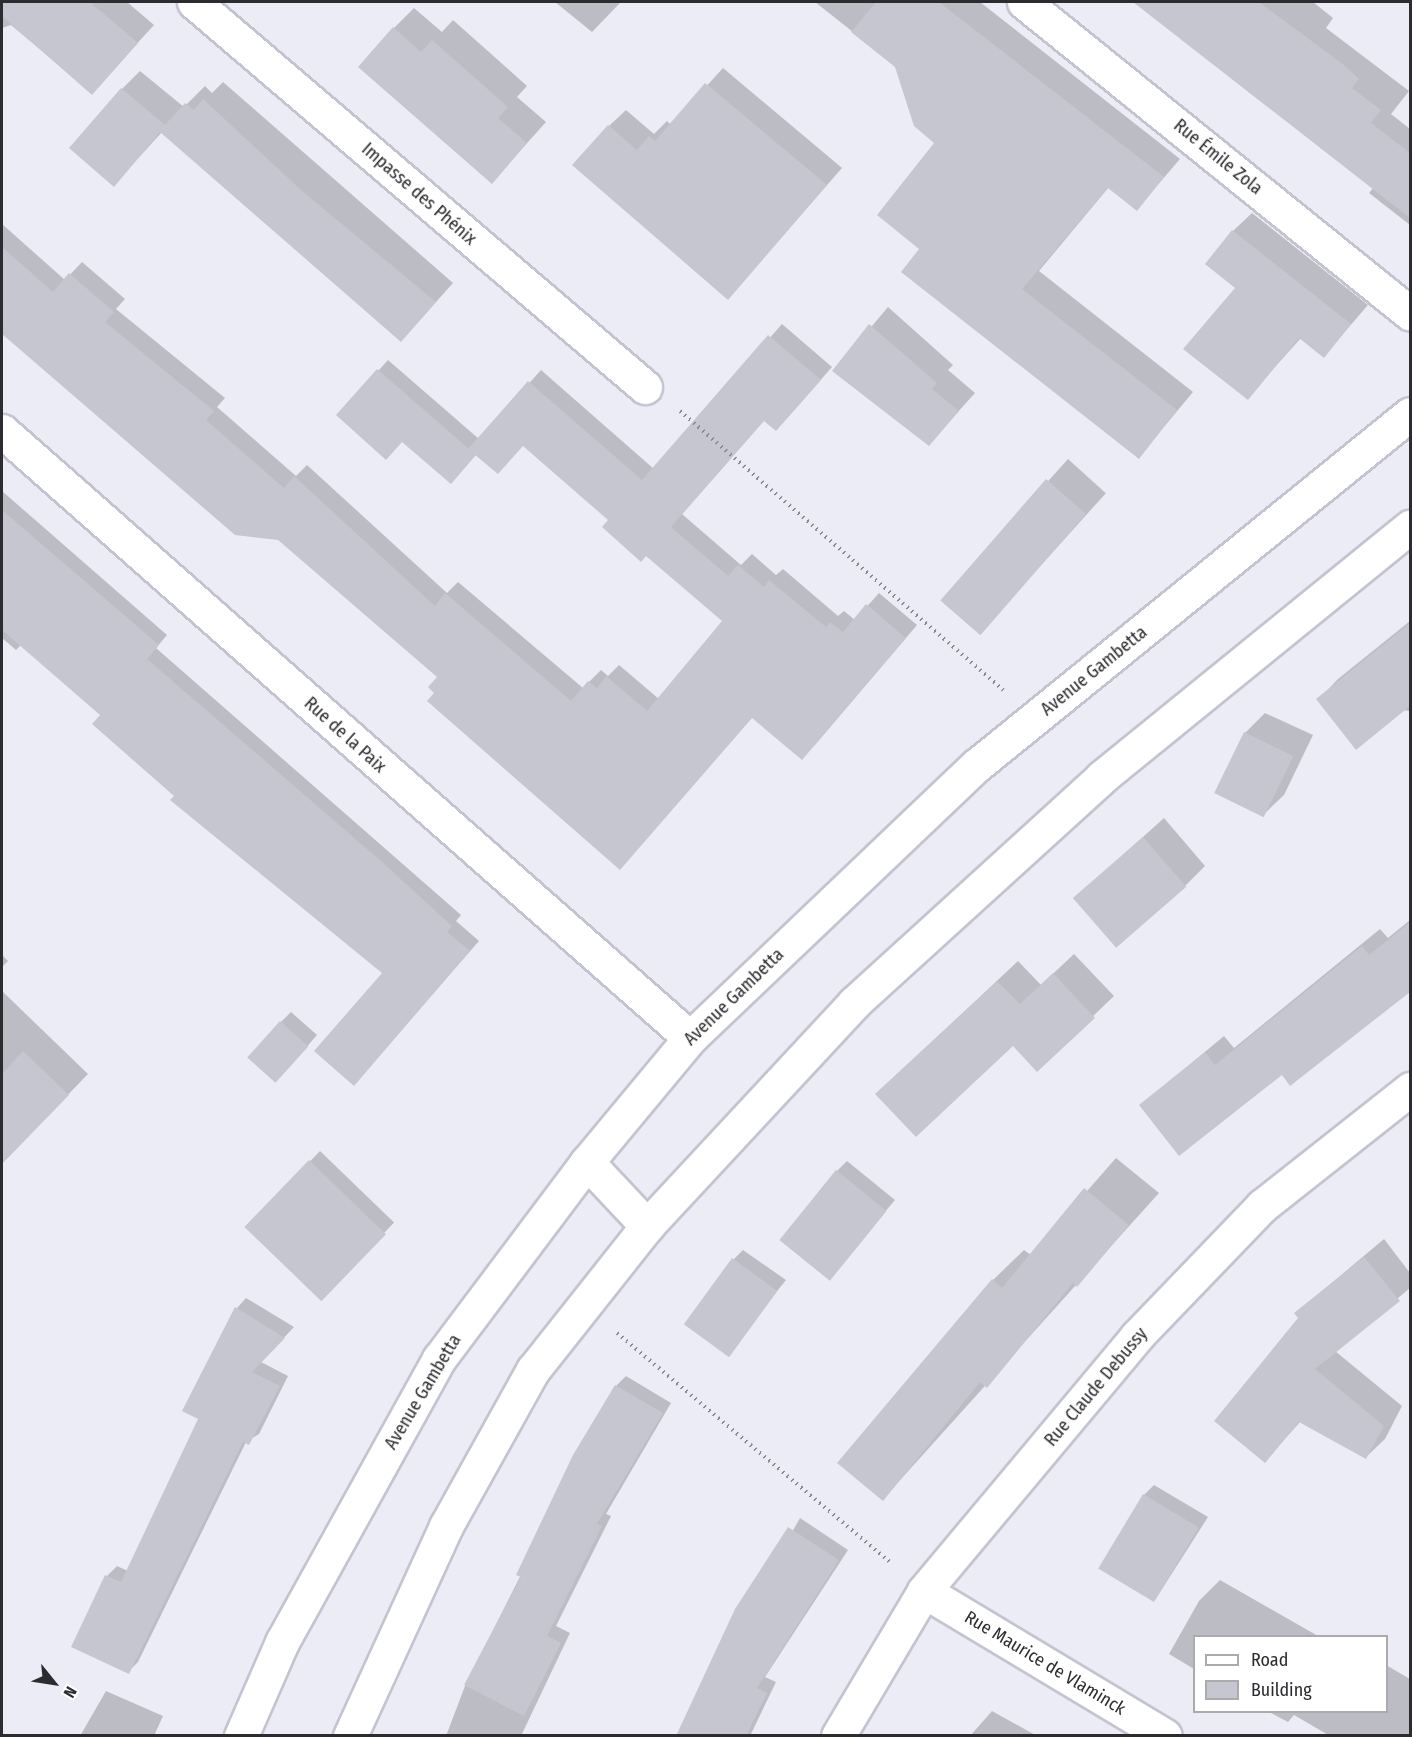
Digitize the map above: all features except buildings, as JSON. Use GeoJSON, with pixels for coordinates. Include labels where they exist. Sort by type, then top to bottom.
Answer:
{"type":"FeatureCollection","features":[{"type":"Feature","properties":{"kind":"street","name":"Impasse des Phénix"},"geometry":{"type":"LineString","coordinates":[[194,2],[645,387]]}},
{"type":"Feature","properties":{"kind":"street","name":"Rue Émile Zola"},"geometry":{"type":"LineString","coordinates":[[1024,2],[1410,313]]}},
{"type":"Feature","properties":{"kind":"street","name":"Avenue Gambetta"},"geometry":{"type":"LineString","coordinates":[[241,1736],[282,1642],[439,1359],[586,1162],[690,1038],[977,765],[1410,414]]}},
{"type":"Feature","properties":{"kind":"street","name":"Rue de la Paix"},"geometry":{"type":"LineString","coordinates":[[2,431],[690,1038]]}},
{"type":"Feature","properties":{"kind":"street"},"geometry":{"type":"LineString","coordinates":[[350,1736],[446,1526],[533,1370],[582,1303],[647,1226],[889,971],[1102,777],[1410,527]]}},
{"type":"Feature","properties":{"kind":"street","name":"Rue Claude Debussy"},"geometry":{"type":"LineString","coordinates":[[838,1736],[924,1591],[1137,1336],[1262,1206],[1410,1089]]}},
{"type":"Feature","properties":{"kind":"street"},"geometry":{"type":"LineString","coordinates":[[586,1162],[647,1226]]}},
{"type":"Feature","properties":{"kind":"street","name":"Rue Maurice de Vlaminck"},"geometry":{"type":"LineString","coordinates":[[924,1591],[1165,1736]]}},
{"type":"Feature","properties":{"kind":"path"},"geometry":{"type":"LineString","coordinates":[[645,387],[670,402],[1036,718]]}},
{"type":"Feature","properties":{"kind":"path"},"geometry":{"type":"LineString","coordinates":[[582,1303],[924,1591]]}}]}
